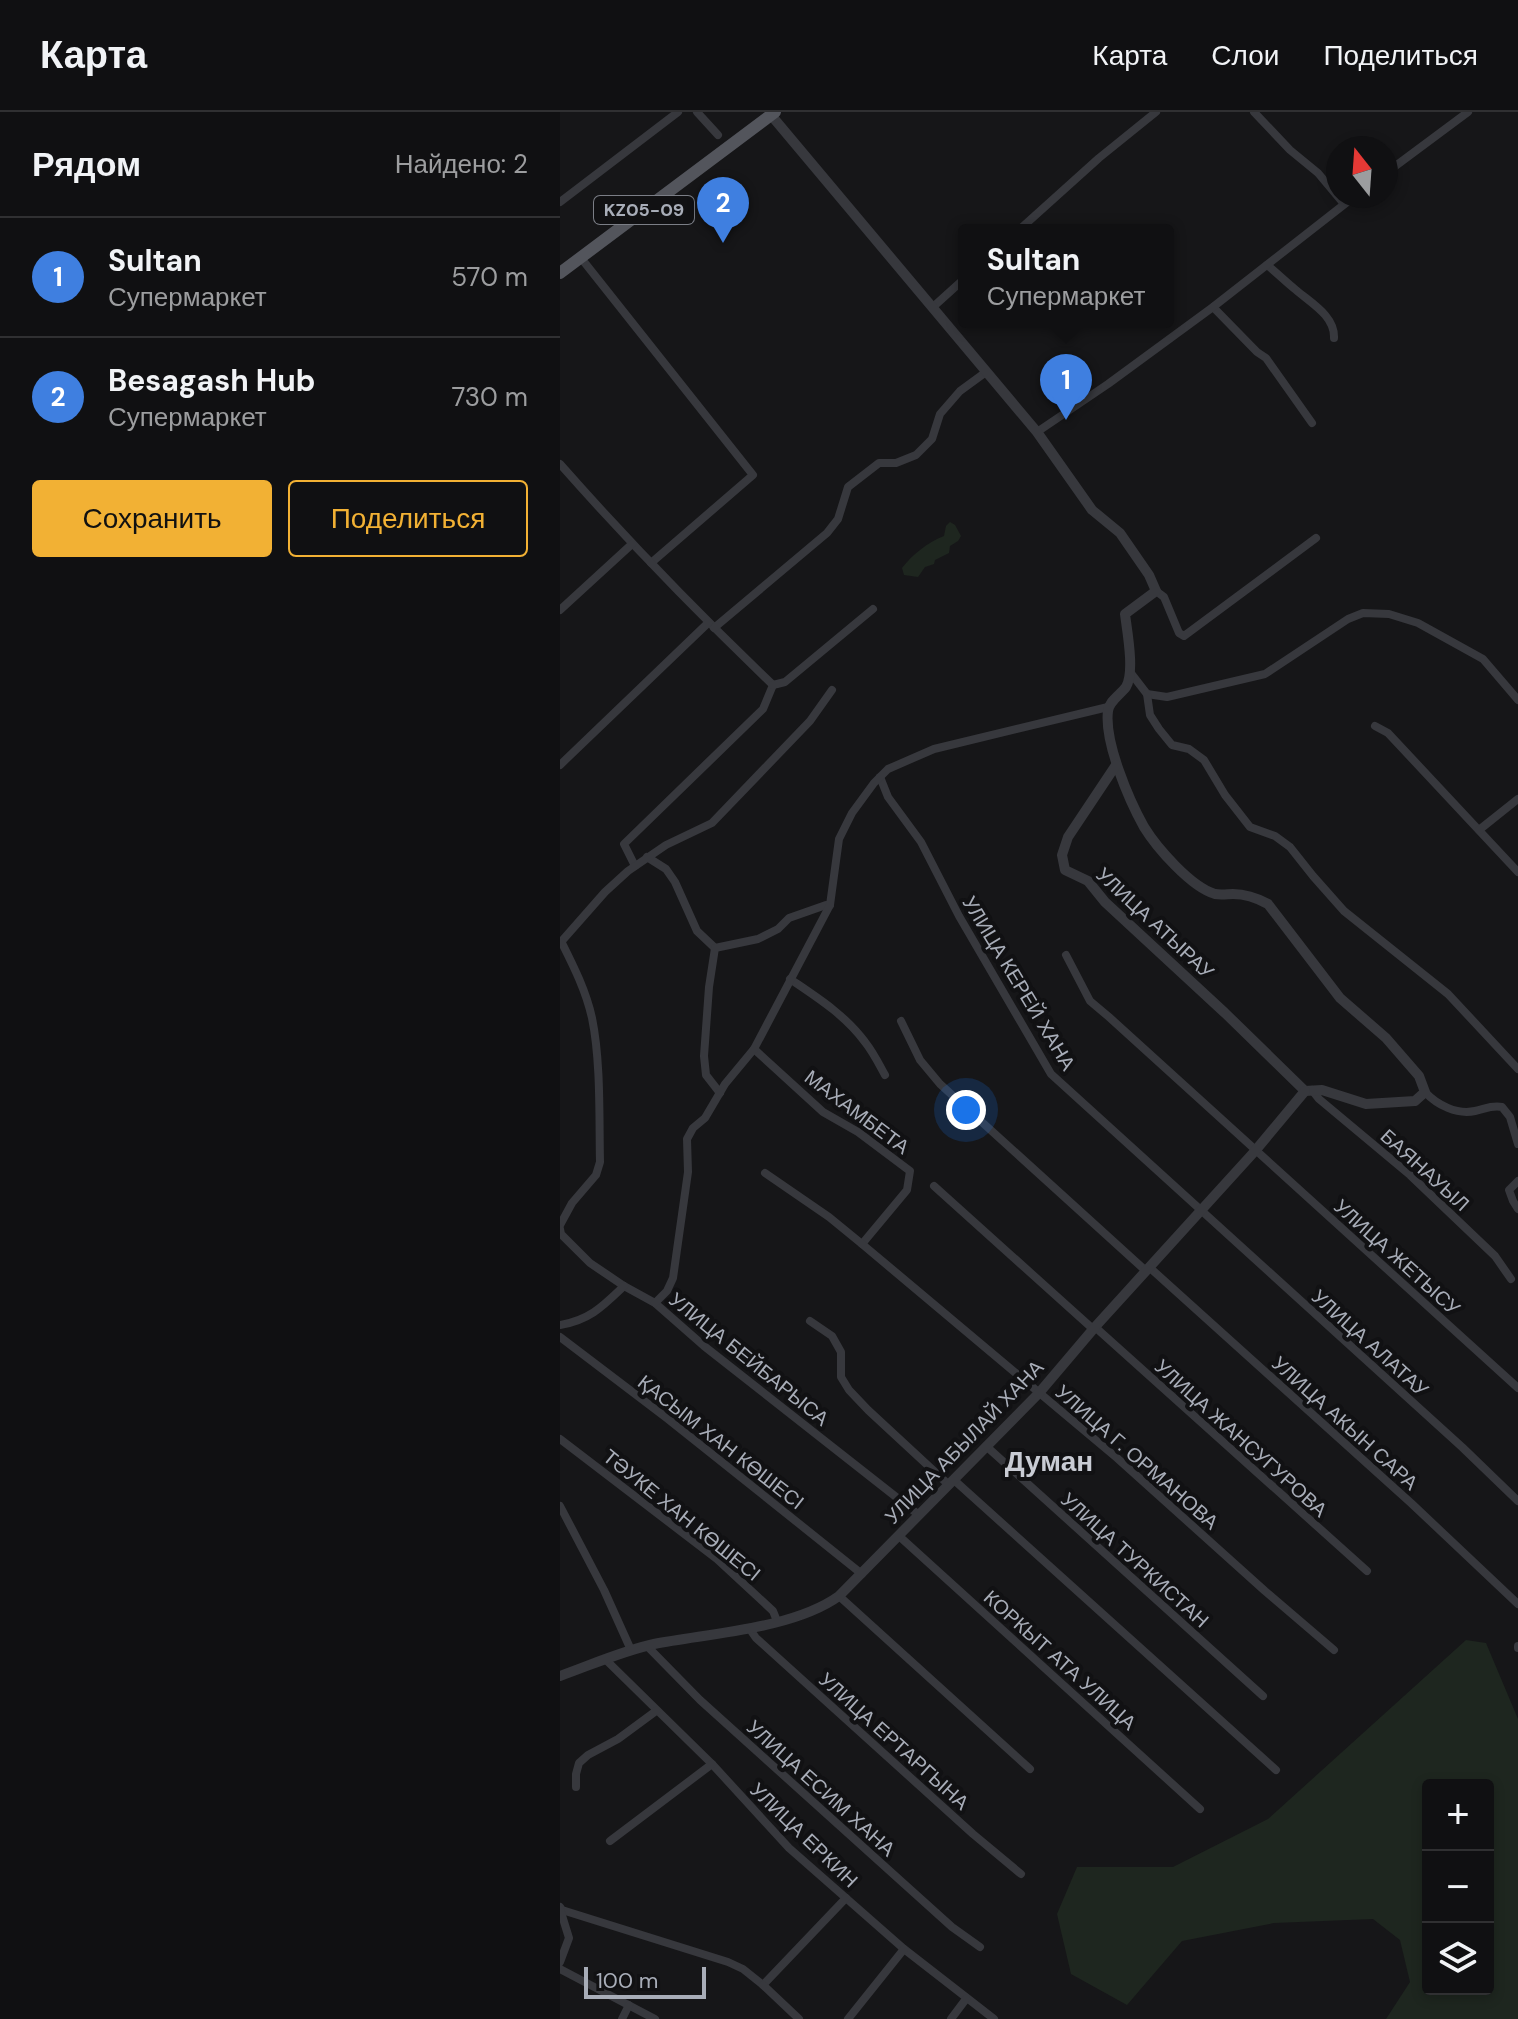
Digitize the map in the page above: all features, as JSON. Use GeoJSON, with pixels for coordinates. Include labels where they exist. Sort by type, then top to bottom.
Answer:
{"type":"FeatureCollection","features":[{"type":"Feature","properties":{"kind":"main road","name":"KZ05-09"},"geometry":{"type":"LineString","coordinates":[[560,273],[773,113]]}},
{"type":"Feature","properties":{"kind":"street"},"geometry":{"type":"LineString","coordinates":[[560,202],[678,112]]}},
{"type":"Feature","properties":{"kind":"street"},"geometry":{"type":"LineString","coordinates":[[697,112],[718,135]]}},
{"type":"Feature","properties":{"kind":"street"},"geometry":{"type":"LineString","coordinates":[[1026,224],[1156,112]]}},
{"type":"Feature","properties":{"kind":"street"},"geometry":{"type":"LineString","coordinates":[[1254,112],[1326,183]]}},
{"type":"Feature","properties":{"kind":"street"},"geometry":{"type":"LineString","coordinates":[[1398,164],[1468,112]]}},
{"type":"Feature","properties":{"kind":"street"},"geometry":{"type":"LineString","coordinates":[[773,113],[1037,432],[1092,510],[1120,533],[1149,575],[1156,591],[1164,597],[1179,633],[1184,636],[1316,538]]}},
{"type":"Feature","properties":{"kind":"street"},"geometry":{"type":"LineString","coordinates":[[1037,432],[1213,307],[1339,208]]}},
{"type":"Feature","properties":{"kind":"street"},"geometry":{"type":"LineString","coordinates":[[581,258],[753,475],[651,563]]}},
{"type":"Feature","properties":{"kind":"street"},"geometry":{"type":"LineString","coordinates":[[1267,265],[1329,319],[1335,330],[1334,338]]}},
{"type":"Feature","properties":{"kind":"street"},"geometry":{"type":"LineString","coordinates":[[933,307],[958,284]]}},
{"type":"Feature","properties":{"kind":"street"},"geometry":{"type":"LineString","coordinates":[[1213,307],[1266,358],[1312,423]]}},
{"type":"Feature","properties":{"kind":"street"},"geometry":{"type":"LineString","coordinates":[[560,765],[711,625],[827,533],[838,519],[848,487],[879,463],[896,463],[916,455],[932,439],[940,414],[960,391],[986,372]]}},
{"type":"Feature","properties":{"kind":"street"},"geometry":{"type":"LineString","coordinates":[[560,464],[632,544],[773,685]]}},
{"type":"Feature","properties":{"kind":"street"},"geometry":{"type":"LineString","coordinates":[[560,610],[632,544]]}},
{"type":"Feature","properties":{"kind":"street"},"geometry":{"type":"LineString","coordinates":[[655,1303],[667,1291],[673,1278],[688,1172],[687,1139],[754,1049],[830,905],[839,839],[852,813],[888,769],[934,749],[1108,707],[1127,684],[1130,672],[1125,614],[1156,591]]}},
{"type":"Feature","properties":{"kind":"street"},"geometry":{"type":"LineString","coordinates":[[773,685],[785,682],[873,609]]}},
{"type":"Feature","properties":{"kind":"street"},"geometry":{"type":"LineString","coordinates":[[1147,694],[1167,697],[1265,674],[1348,619],[1363,613],[1389,614],[1418,623],[1483,659],[1518,700]]}},
{"type":"Feature","properties":{"kind":"street"},"geometry":{"type":"LineString","coordinates":[[1130,672],[1147,694],[1150,715],[1159,729],[1172,745],[1189,749],[1204,760],[1225,795],[1250,827],[1275,836],[1290,847],[1344,911],[1448,994],[1518,1069]]}},
{"type":"Feature","properties":{"kind":"street"},"geometry":{"type":"LineString","coordinates":[[635,866],[624,844],[763,709],[773,685]]}},
{"type":"Feature","properties":{"kind":"street"},"geometry":{"type":"LineString","coordinates":[[561,943],[605,892],[635,866],[666,845],[712,823],[810,721],[832,690]]}},
{"type":"Feature","properties":{"kind":"street"},"geometry":{"type":"LineString","coordinates":[[1108,707],[1108,728],[1116,765],[1145,828],[1168,857],[1195,883],[1216,895],[1236,893],[1268,904],[1340,998],[1386,1038],[1419,1076],[1425,1092],[1434,1101],[1454,1110],[1472,1112],[1491,1105],[1502,1107],[1510,1117],[1518,1144]]}},
{"type":"Feature","properties":{"kind":"street"},"geometry":{"type":"LineString","coordinates":[[1375,726],[1388,733],[1518,872]]}},
{"type":"Feature","properties":{"kind":"street","name":"УЛИЦА АТЫРАУ"},"geometry":{"type":"LineString","coordinates":[[1116,765],[1068,837],[1062,855],[1065,870],[1088,881],[1105,902],[1308,1091]]}},
{"type":"Feature","properties":{"kind":"street","name":"УЛИЦА КЕРЕЙ ХАНА"},"geometry":{"type":"LineString","coordinates":[[880,777],[888,797],[921,842],[959,916],[1051,1074],[1200,1211]]}},
{"type":"Feature","properties":{"kind":"street"},"geometry":{"type":"LineString","coordinates":[[1479,830],[1518,799]]}},
{"type":"Feature","properties":{"kind":"street"},"geometry":{"type":"LineString","coordinates":[[647,857],[666,869],[697,931],[715,948]]}},
{"type":"Feature","properties":{"kind":"street"},"geometry":{"type":"LineString","coordinates":[[715,948],[758,939],[778,929],[789,918],[830,905]]}},
{"type":"Feature","properties":{"kind":"street","name":"УЛИЦА БЕЙБАРЫСА"},"geometry":{"type":"LineString","coordinates":[[561,943],[579,977],[592,1018],[600,1162],[596,1175],[572,1203],[560,1227],[561,1234],[590,1263],[655,1303],[704,1346],[919,1515]]}},
{"type":"Feature","properties":{"kind":"street"},"geometry":{"type":"LineString","coordinates":[[715,948],[704,1056],[706,1075],[720,1093]]}},
{"type":"Feature","properties":{"kind":"street","name":"УЛИЦА ЖЕТЫСУ"},"geometry":{"type":"LineString","coordinates":[[1066,955],[1090,1001],[1518,1388]]}},
{"type":"Feature","properties":{"kind":"street"},"geometry":{"type":"LineString","coordinates":[[790,979],[849,1023],[866,1042],[885,1075]]}},
{"type":"Feature","properties":{"kind":"street","name":"УЛИЦА АКЫН САРА"},"geometry":{"type":"LineString","coordinates":[[901,1021],[920,1060],[940,1084],[1422,1513],[1518,1604]]}},
{"type":"Feature","properties":{"kind":"street","name":"МАХАМБЕТА"},"geometry":{"type":"LineString","coordinates":[[754,1049],[823,1112],[858,1132],[910,1171],[907,1190],[862,1244]]}},
{"type":"Feature","properties":{"kind":"street"},"geometry":{"type":"LineString","coordinates":[[1308,1091],[1322,1090],[1366,1104],[1415,1101],[1425,1092]]}},
{"type":"Feature","properties":{"kind":"street","name":"УЛИЦА АБЫЛАЙ ХАНА"},"geometry":{"type":"LineString","coordinates":[[560,1676],[631,1650],[777,1621],[825,1606],[839,1596],[1039,1393],[1308,1091]]}},
{"type":"Feature","properties":{"kind":"street","name":"БАЯНАУЫЛ"},"geometry":{"type":"LineString","coordinates":[[1308,1091],[1410,1175],[1495,1256],[1511,1279]]}},
{"type":"Feature","properties":{"kind":"street","name":"УЛИЦА Г. ОРМАНОВА"},"geometry":{"type":"LineString","coordinates":[[765,1173],[862,1244],[1117,1458],[1334,1650]]}},
{"type":"Feature","properties":{"kind":"street"},"geometry":{"type":"LineString","coordinates":[[1518,1181],[1509,1190],[1518,1209]]}},
{"type":"Feature","properties":{"kind":"street","name":"УЛИЦА ЖАНСУГУРОВА"},"geometry":{"type":"LineString","coordinates":[[934,1186],[1367,1571]]}},
{"type":"Feature","properties":{"kind":"street","name":"УЛИЦА АЛАТАУ"},"geometry":{"type":"LineString","coordinates":[[1200,1211],[1518,1501]]}},
{"type":"Feature","properties":{"kind":"street"},"geometry":{"type":"LineString","coordinates":[[560,1325],[590,1316],[624,1286]]}},
{"type":"Feature","properties":{"kind":"street"},"geometry":{"type":"LineString","coordinates":[[810,1321],[832,1336],[841,1352],[841,1377],[868,1410],[1276,1770]]}},
{"type":"Feature","properties":{"kind":"street","name":"ҚАСЫМ ХАН КӨШЕСІ"},"geometry":{"type":"LineString","coordinates":[[560,1337],[862,1574]]}},
{"type":"Feature","properties":{"kind":"street","name":"ТӘУКЕ ХАН КӨШЕСІ"},"geometry":{"type":"LineString","coordinates":[[560,1439],[717,1559],[773,1611],[777,1621]]}},
{"type":"Feature","properties":{"kind":"street","name":"УЛИЦА ТУРКИСТАН"},"geometry":{"type":"LineString","coordinates":[[986,1446],[1263,1696]]}},
{"type":"Feature","properties":{"kind":"street"},"geometry":{"type":"LineString","coordinates":[[560,1506],[631,1650]]}},
{"type":"Feature","properties":{"kind":"street","name":"КОРКЫТ АТА УЛИЦА"},"geometry":{"type":"LineString","coordinates":[[899,1536],[1200,1809]]}},
{"type":"Feature","properties":{"kind":"street"},"geometry":{"type":"LineString","coordinates":[[839,1596],[1030,1769]]}},
{"type":"Feature","properties":{"kind":"street","name":"УЛИЦА ЕРТАРГЫНА"},"geometry":{"type":"LineString","coordinates":[[749,1628],[802,1680],[1021,1874]]}},
{"type":"Feature","properties":{"kind":"street","name":"УЛИЦА ЕСИМ ХАНА"},"geometry":{"type":"LineString","coordinates":[[647,1646],[700,1700],[779,1772],[952,1927],[980,1947]]}},
{"type":"Feature","properties":{"kind":"street","name":"УЛИЦА ЕРКИН"},"geometry":{"type":"LineString","coordinates":[[605,1659],[712,1764],[789,1848],[904,1949],[994,2019]]}},
{"type":"Feature","properties":{"kind":"street"},"geometry":{"type":"LineString","coordinates":[[576,1787],[579,1763],[656,1711]]}},
{"type":"Feature","properties":{"kind":"street"},"geometry":{"type":"LineString","coordinates":[[610,1841],[712,1764]]}},
{"type":"Feature","properties":{"kind":"street"},"geometry":{"type":"LineString","coordinates":[[763,1985],[846,1898]]}},
{"type":"Feature","properties":{"kind":"street"},"geometry":{"type":"LineString","coordinates":[[561,1909],[728,1962],[763,1985],[799,2019]]}},
{"type":"Feature","properties":{"kind":"street"},"geometry":{"type":"LineString","coordinates":[[560,1962],[569,1938],[561,1909]]}},
{"type":"Feature","properties":{"kind":"street"},"geometry":{"type":"LineString","coordinates":[[848,2019],[904,1949]]}},
{"type":"Feature","properties":{"kind":"street"},"geometry":{"type":"LineString","coordinates":[[560,1969],[655,2019]]}},
{"type":"Feature","properties":{"kind":"street"},"geometry":{"type":"LineString","coordinates":[[951,2019],[966,1999]]}},
{"type":"Feature","properties":{"kind":"street"},"geometry":{"type":"LineString","coordinates":[[622,2019],[629,2005]]}},
{"type":"Feature","properties":{"kind":"shaded area"},"geometry":{"type":"Polygon","coordinates":[[[950,522],[961,536],[950,546],[949,553],[925,567],[918,577],[904,575],[902,568],[906,563],[926,545],[944,536],[950,522]]]}},
{"type":"Feature","properties":{"kind":"shaded area"},"geometry":{"type":"Polygon","coordinates":[[[1466,1640],[1486,1643],[1518,1719],[1518,2019],[1386,2019],[1410,1982],[1400,1940],[1373,1919],[1274,1923],[1182,1941],[1127,2005],[1071,1974],[1057,1914],[1077,1867],[1173,1867],[1268,1819],[1466,1640]]]}},
{"type":"Feature","properties":{"kind":"place","name":"Besagash Hub"},"geometry":{"type":"Point","coordinates":[723,243]}},
{"type":"Feature","properties":{"kind":"place","name":"Sultan"},"geometry":{"type":"Point","coordinates":[1066,420]}},
{"type":"Feature","properties":{"kind":"district","name":"Думан"},"geometry":{"type":"Point","coordinates":[1049,1461]}}]}
